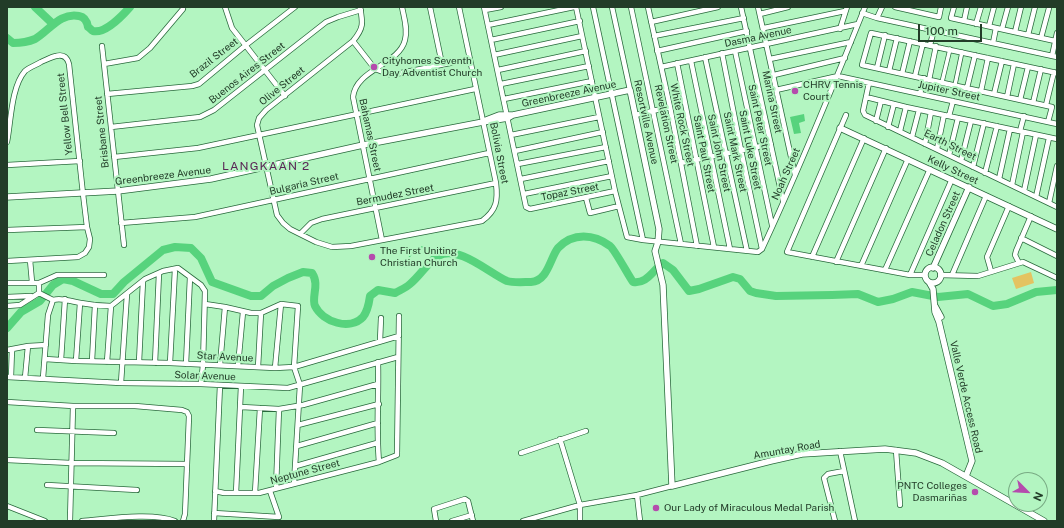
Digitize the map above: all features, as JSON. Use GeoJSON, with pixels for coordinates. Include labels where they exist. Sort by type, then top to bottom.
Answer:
{"type":"FeatureCollection","features":[{"type":"Feature","properties":{"kind":"street"},"geometry":{"type":"LineString","coordinates":[[225,7],[232,28],[285,96]]}},
{"type":"Feature","properties":{"kind":"street","name":"Brazil Street"},"geometry":{"type":"LineString","coordinates":[[107,94],[192,86],[199,84],[295,7]]}},
{"type":"Feature","properties":{"kind":"street","name":"Bahamas Street"},"geometry":{"type":"LineString","coordinates":[[382,240],[352,97],[353,92],[362,79],[397,54],[404,45],[406,24],[402,7]]}},
{"type":"Feature","properties":{"kind":"street"},"geometry":{"type":"LineString","coordinates":[[430,7],[442,64]]}},
{"type":"Feature","properties":{"kind":"street","name":"Bolivia Street"},"geometry":{"type":"LineString","coordinates":[[301,233],[316,242],[336,247],[351,246],[482,221],[489,216],[495,206],[498,195],[459,7]]}},
{"type":"Feature","properties":{"kind":"street"},"geometry":{"type":"LineString","coordinates":[[501,7],[484,9],[509,116],[511,135],[524,194],[612,176]]}},
{"type":"Feature","properties":{"kind":"street"},"geometry":{"type":"LineString","coordinates":[[488,25],[575,7],[580,21],[615,191],[627,237],[658,242],[746,251],[758,252],[762,249]]}},
{"type":"Feature","properties":{"kind":"street"},"geometry":{"type":"LineString","coordinates":[[593,7],[643,240]]}},
{"type":"Feature","properties":{"kind":"street","name":"Resortville Avenue"},"geometry":{"type":"LineString","coordinates":[[612,7],[658,223],[657,257],[663,285],[672,486]]}},
{"type":"Feature","properties":{"kind":"street","name":"Revelation Street"},"geometry":{"type":"LineString","coordinates":[[631,7],[654,110],[681,244]]}},
{"type":"Feature","properties":{"kind":"street","name":"White Rock Street"},"geometry":{"type":"LineString","coordinates":[[649,7],[697,246]]}},
{"type":"Feature","properties":{"kind":"street"},"geometry":{"type":"LineString","coordinates":[[651,22],[718,7]]}},
{"type":"Feature","properties":{"kind":"street","name":"Marina Street"},"geometry":{"type":"LineString","coordinates":[[742,7],[783,201]]}},
{"type":"Feature","properties":{"kind":"street"},"geometry":{"type":"LineString","coordinates":[[758,7],[764,28],[795,176]]}},
{"type":"Feature","properties":{"kind":"street"},"geometry":{"type":"LineString","coordinates":[[760,14],[775,8],[788,7]]}},
{"type":"Feature","properties":{"kind":"street","name":"Noah Street"},"geometry":{"type":"LineString","coordinates":[[762,249],[838,76],[865,7]]}},
{"type":"Feature","properties":{"kind":"street"},"geometry":{"type":"LineString","coordinates":[[877,18],[882,7]]}},
{"type":"Feature","properties":{"kind":"street"},"geometry":{"type":"LineString","coordinates":[[895,7],[939,17],[941,7]]}},
{"type":"Feature","properties":{"kind":"street"},"geometry":{"type":"LineString","coordinates":[[954,7],[951,18],[1055,41]]}},
{"type":"Feature","properties":{"kind":"street"},"geometry":{"type":"LineString","coordinates":[[964,21],[967,7]]}},
{"type":"Feature","properties":{"kind":"street"},"geometry":{"type":"LineString","coordinates":[[976,24],[981,7]]}},
{"type":"Feature","properties":{"kind":"street"},"geometry":{"type":"LineString","coordinates":[[989,26],[994,7]]}},
{"type":"Feature","properties":{"kind":"street"},"geometry":{"type":"LineString","coordinates":[[1002,29],[1008,7]]}},
{"type":"Feature","properties":{"kind":"street"},"geometry":{"type":"LineString","coordinates":[[1015,32],[1021,7]]}},
{"type":"Feature","properties":{"kind":"street"},"geometry":{"type":"LineString","coordinates":[[1028,35],[1035,7]]}},
{"type":"Feature","properties":{"kind":"street"},"geometry":{"type":"LineString","coordinates":[[1041,38],[1049,8]]}},
{"type":"Feature","properties":{"kind":"street"},"geometry":{"type":"LineString","coordinates":[[104,64],[138,58],[150,48],[183,9]]}},
{"type":"Feature","properties":{"kind":"street","name":"Olive Street"},"geometry":{"type":"LineString","coordinates":[[301,233],[295,232],[277,215],[257,125],[259,118],[266,110],[353,41],[361,32],[362,26],[360,9]]}},
{"type":"Feature","properties":{"kind":"street","name":"Buenos Aires Street"},"geometry":{"type":"LineString","coordinates":[[111,127],[200,117],[226,102],[326,22],[360,9]]}},
{"type":"Feature","properties":{"kind":"street"},"geometry":{"type":"LineString","coordinates":[[764,28],[846,9],[840,29]]}},
{"type":"Feature","properties":{"kind":"street"},"geometry":{"type":"LineString","coordinates":[[862,13],[877,18],[1055,57],[1055,41],[1057,33]]}},
{"type":"Feature","properties":{"kind":"street"},"geometry":{"type":"LineString","coordinates":[[654,36],[744,18]]}},
{"type":"Feature","properties":{"kind":"street"},"geometry":{"type":"LineString","coordinates":[[491,40],[580,21]]}},
{"type":"Feature","properties":{"kind":"street","name":"Dasma Avenue"},"geometry":{"type":"LineString","coordinates":[[661,67],[735,51],[751,46],[840,29],[858,24]]}},
{"type":"Feature","properties":{"kind":"street"},"geometry":{"type":"LineString","coordinates":[[993,43],[996,28]]}},
{"type":"Feature","properties":{"kind":"street"},"geometry":{"type":"LineString","coordinates":[[920,94],[926,79],[933,46],[934,30]]}},
{"type":"Feature","properties":{"kind":"street"},"geometry":{"type":"LineString","coordinates":[[657,51],[747,31]]}},
{"type":"Feature","properties":{"kind":"street"},"geometry":{"type":"LineString","coordinates":[[1046,105],[1056,73],[871,32],[862,65],[1057,108]]}},
{"type":"Feature","properties":{"kind":"street"},"geometry":{"type":"LineString","coordinates":[[494,55],[582,36]]}},
{"type":"Feature","properties":{"kind":"street"},"geometry":{"type":"LineString","coordinates":[[877,68],[885,36]]}},
{"type":"Feature","properties":{"kind":"street"},"geometry":{"type":"LineString","coordinates":[[890,71],[897,38]]}},
{"type":"Feature","properties":{"kind":"street"},"geometry":{"type":"LineString","coordinates":[[353,41],[376,69],[391,75],[470,59]]}},
{"type":"Feature","properties":{"kind":"street"},"geometry":{"type":"LineString","coordinates":[[902,74],[910,41]]}},
{"type":"Feature","properties":{"kind":"street"},"geometry":{"type":"LineString","coordinates":[[770,59],[851,42]]}},
{"type":"Feature","properties":{"kind":"street"},"geometry":{"type":"LineString","coordinates":[[916,76],[923,44]]}},
{"type":"Feature","properties":{"kind":"street","name":"Brisbane Street"},"geometry":{"type":"LineString","coordinates":[[102,46],[124,245]]}},
{"type":"Feature","properties":{"kind":"street"},"geometry":{"type":"LineString","coordinates":[[942,82],[950,49]]}},
{"type":"Feature","properties":{"kind":"street"},"geometry":{"type":"LineString","coordinates":[[498,70],[586,51]]}},
{"type":"Feature","properties":{"kind":"street","name":"Saint Peter Street"},"geometry":{"type":"LineString","coordinates":[[735,51],[772,226]]}},
{"type":"Feature","properties":{"kind":"street"},"geometry":{"type":"LineString","coordinates":[[955,85],[962,52]]}},
{"type":"Feature","properties":{"kind":"street","name":"Saint Luke Street"},"geometry":{"type":"LineString","coordinates":[[722,54],[740,150],[762,249]]}},
{"type":"Feature","properties":{"kind":"street"},"geometry":{"type":"LineString","coordinates":[[967,88],[975,55]]}},
{"type":"Feature","properties":{"kind":"street","name":"Yellow Bell Street"},"geometry":{"type":"LineString","coordinates":[[7,142],[14,100],[20,79],[30,67],[54,56],[62,56],[67,58],[69,64],[87,227],[90,235],[89,247],[85,253],[78,257],[7,261]]}},
{"type":"Feature","properties":{"kind":"street","name":"Saint Mark Street"},"geometry":{"type":"LineString","coordinates":[[705,57],[746,251]]}},
{"type":"Feature","properties":{"kind":"street"},"geometry":{"type":"LineString","coordinates":[[774,75],[845,58]]}},
{"type":"Feature","properties":{"kind":"street"},"geometry":{"type":"LineString","coordinates":[[981,91],[988,58]]}},
{"type":"Feature","properties":{"kind":"street","name":"Saint John Street"},"geometry":{"type":"LineString","coordinates":[[691,60],[730,249]]}},
{"type":"Feature","properties":{"kind":"street"},"geometry":{"type":"LineString","coordinates":[[994,94],[1002,61]]}},
{"type":"Feature","properties":{"kind":"street","name":"Saint Paul Street"},"geometry":{"type":"LineString","coordinates":[[678,63],[714,248]]}},
{"type":"Feature","properties":{"kind":"street"},"geometry":{"type":"LineString","coordinates":[[1007,97],[1014,64]]}},
{"type":"Feature","properties":{"kind":"street"},"geometry":{"type":"LineString","coordinates":[[501,84],[589,66]]}},
{"type":"Feature","properties":{"kind":"street"},"geometry":{"type":"LineString","coordinates":[[1020,100],[1028,67]]}},
{"type":"Feature","properties":{"kind":"street"},"geometry":{"type":"LineString","coordinates":[[1033,103],[1041,69]]}},
{"type":"Feature","properties":{"kind":"street"},"geometry":{"type":"LineString","coordinates":[[776,90],[838,76]]}},
{"type":"Feature","properties":{"kind":"street","name":"Jupiter Street"},"geometry":{"type":"LineString","coordinates":[[838,76],[1057,124]]}},
{"type":"Feature","properties":{"kind":"street"},"geometry":{"type":"LineString","coordinates":[[504,99],[592,81]]}},
{"type":"Feature","properties":{"kind":"street","name":"Earth Street"},"geometry":{"type":"LineString","coordinates":[[869,83],[863,113],[888,127],[900,131],[1057,207]]}},
{"type":"Feature","properties":{"kind":"street"},"geometry":{"type":"LineString","coordinates":[[114,157],[198,148],[475,89]]}},
{"type":"Feature","properties":{"kind":"street","name":"Greenbreeze Avenue"},"geometry":{"type":"LineString","coordinates":[[7,197],[118,191],[211,179],[363,145],[483,122],[492,117],[509,116],[630,90]]}},
{"type":"Feature","properties":{"kind":"street"},"geometry":{"type":"LineString","coordinates":[[866,98],[1057,139]]}},
{"type":"Feature","properties":{"kind":"street"},"geometry":{"type":"LineString","coordinates":[[876,121],[880,101]]}},
{"type":"Feature","properties":{"kind":"street"},"geometry":{"type":"LineString","coordinates":[[937,150],[947,115],[953,101]]}},
{"type":"Feature","properties":{"kind":"street"},"geometry":{"type":"LineString","coordinates":[[888,127],[894,104]]}},
{"type":"Feature","properties":{"kind":"street"},"geometry":{"type":"LineString","coordinates":[[635,115],[670,107]]}},
{"type":"Feature","properties":{"kind":"street"},"geometry":{"type":"LineString","coordinates":[[900,131],[906,107]]}},
{"type":"Feature","properties":{"kind":"street"},"geometry":{"type":"LineString","coordinates":[[1048,122],[1052,107]]}},
{"type":"Feature","properties":{"kind":"street"},"geometry":{"type":"LineString","coordinates":[[912,137],[919,110]]}},
{"type":"Feature","properties":{"kind":"street"},"geometry":{"type":"LineString","coordinates":[[925,144],[931,112]]}},
{"type":"Feature","properties":{"kind":"street"},"geometry":{"type":"LineString","coordinates":[[846,115],[787,252],[910,275],[925,275]]}},
{"type":"Feature","properties":{"kind":"street"},"geometry":{"type":"LineString","coordinates":[[1012,185],[1024,116]]}},
{"type":"Feature","properties":{"kind":"street"},"geometry":{"type":"LineString","coordinates":[[511,135],[599,117]]}},
{"type":"Feature","properties":{"kind":"street"},"geometry":{"type":"LineString","coordinates":[[949,155],[958,118]]}},
{"type":"Feature","properties":{"kind":"street"},"geometry":{"type":"LineString","coordinates":[[961,161],[971,120]]}},
{"type":"Feature","properties":{"kind":"street"},"geometry":{"type":"LineString","coordinates":[[974,167],[984,123]]}},
{"type":"Feature","properties":{"kind":"street"},"geometry":{"type":"LineString","coordinates":[[985,172],[997,126]]}},
{"type":"Feature","properties":{"kind":"street","name":"Kelly Street"},"geometry":{"type":"LineString","coordinates":[[840,128],[886,148],[1057,229]]}},
{"type":"Feature","properties":{"kind":"street"},"geometry":{"type":"LineString","coordinates":[[999,179],[1010,129]]}},
{"type":"Feature","properties":{"kind":"street"},"geometry":{"type":"LineString","coordinates":[[515,151],[603,132]]}},
{"type":"Feature","properties":{"kind":"street"},"geometry":{"type":"LineString","coordinates":[[1024,191],[1036,135]]}},
{"type":"Feature","properties":{"kind":"street"},"geometry":{"type":"LineString","coordinates":[[812,257],[864,138]]}},
{"type":"Feature","properties":{"kind":"street"},"geometry":{"type":"LineString","coordinates":[[1036,197],[1050,138]]}},
{"type":"Feature","properties":{"kind":"street"},"geometry":{"type":"LineString","coordinates":[[681,163],[771,144]]}},
{"type":"Feature","properties":{"kind":"street"},"geometry":{"type":"LineString","coordinates":[[518,164],[606,147]]}},
{"type":"Feature","properties":{"kind":"street"},"geometry":{"type":"LineString","coordinates":[[836,262],[886,148]]}},
{"type":"Feature","properties":{"kind":"street","name":"Bulgaria Street"},"geometry":{"type":"LineString","coordinates":[[122,223],[196,217],[490,153]]}},
{"type":"Feature","properties":{"kind":"street"},"geometry":{"type":"LineString","coordinates":[[861,266],[908,159]]}},
{"type":"Feature","properties":{"kind":"street"},"geometry":{"type":"LineString","coordinates":[[7,165],[80,161]]}},
{"type":"Feature","properties":{"kind":"street"},"geometry":{"type":"LineString","coordinates":[[521,179],[609,161]]}},
{"type":"Feature","properties":{"kind":"street"},"geometry":{"type":"LineString","coordinates":[[1049,203],[1057,166]]}},
{"type":"Feature","properties":{"kind":"street"},"geometry":{"type":"LineString","coordinates":[[885,270],[930,169]]}},
{"type":"Feature","properties":{"kind":"street"},"geometry":{"type":"LineString","coordinates":[[910,275],[952,180]]}},
{"type":"Feature","properties":{"kind":"street","name":"Bermudez Street"},"geometry":{"type":"LineString","coordinates":[[301,233],[306,227],[317,220],[496,183]]}},
{"type":"Feature","properties":{"kind":"street","name":"Celadon Street"},"geometry":{"type":"LineString","coordinates":[[933,268],[969,187]]}},
{"type":"Feature","properties":{"kind":"street","name":"Topaz Street"},"geometry":{"type":"LineString","coordinates":[[524,194],[526,207],[528,208],[586,198],[615,191]]}},
{"type":"Feature","properties":{"kind":"street"},"geometry":{"type":"LineString","coordinates":[[952,275],[986,196]]}},
{"type":"Feature","properties":{"kind":"street"},"geometry":{"type":"LineString","coordinates":[[586,198],[590,213],[619,206]]}},
{"type":"Feature","properties":{"kind":"street"},"geometry":{"type":"LineString","coordinates":[[991,271],[987,257],[1009,206]]}},
{"type":"Feature","properties":{"kind":"street"},"geometry":{"type":"LineString","coordinates":[[1019,263],[1015,255],[1031,216]]}},
{"type":"Feature","properties":{"kind":"street"},"geometry":{"type":"LineString","coordinates":[[7,230],[87,227]]}},
{"type":"Feature","properties":{"kind":"street"},"geometry":{"type":"LineString","coordinates":[[1021,238],[1057,256]]}},
{"type":"Feature","properties":{"kind":"street"},"geometry":{"type":"LineString","coordinates":[[30,260],[32,282]]}},
{"type":"Feature","properties":{"kind":"street"},"geometry":{"type":"LineString","coordinates":[[940,275],[978,276],[1023,262],[1057,278]]}},
{"type":"Feature","properties":{"kind":"street"},"geometry":{"type":"LineString","coordinates":[[7,297],[32,296],[40,294],[52,300],[65,299],[80,303],[110,306],[142,281],[159,273],[178,268],[205,291],[201,384]]}},
{"type":"Feature","properties":{"kind":"street"},"geometry":{"type":"LineString","coordinates":[[925,275],[927,271],[933,268],[937,269],[940,275]]}},
{"type":"Feature","properties":{"kind":"street"},"geometry":{"type":"LineString","coordinates":[[170,363],[175,269]]}},
{"type":"Feature","properties":{"kind":"street"},"geometry":{"type":"LineString","coordinates":[[155,363],[159,273]]}},
{"type":"Feature","properties":{"kind":"street"},"geometry":{"type":"LineString","coordinates":[[7,283],[39,283],[57,275],[104,275]]}},
{"type":"Feature","properties":{"kind":"street"},"geometry":{"type":"LineString","coordinates":[[925,275],[926,279],[933,282],[939,279],[940,275]]}},
{"type":"Feature","properties":{"kind":"street"},"geometry":{"type":"LineString","coordinates":[[186,364],[190,277]]}},
{"type":"Feature","properties":{"kind":"street"},"geometry":{"type":"LineString","coordinates":[[139,362],[142,281]]}},
{"type":"Feature","properties":{"kind":"street","name":"Valle Verde Access Road"},"geometry":{"type":"LineString","coordinates":[[933,282],[935,312],[940,319],[972,461],[966,476]]}},
{"type":"Feature","properties":{"kind":"street"},"geometry":{"type":"LineString","coordinates":[[39,283],[40,294]]}},
{"type":"Feature","properties":{"kind":"street"},"geometry":{"type":"LineString","coordinates":[[121,383],[127,294]]}},
{"type":"Feature","properties":{"kind":"street"},"geometry":{"type":"LineString","coordinates":[[7,306],[20,305],[32,296]]}},
{"type":"Feature","properties":{"kind":"street"},"geometry":{"type":"LineString","coordinates":[[61,360],[65,299]]}},
{"type":"Feature","properties":{"kind":"street"},"geometry":{"type":"LineString","coordinates":[[43,378],[46,359],[48,315],[52,300]]}},
{"type":"Feature","properties":{"kind":"street"},"geometry":{"type":"LineString","coordinates":[[76,361],[80,303]]}},
{"type":"Feature","properties":{"kind":"street"},"geometry":{"type":"LineString","coordinates":[[205,304],[243,312],[261,313],[281,304],[298,306],[294,367],[300,385],[294,483]]}},
{"type":"Feature","properties":{"kind":"street"},"geometry":{"type":"LineString","coordinates":[[275,368],[281,304]]}},
{"type":"Feature","properties":{"kind":"street"},"geometry":{"type":"LineString","coordinates":[[92,362],[95,305]]}},
{"type":"Feature","properties":{"kind":"street"},"geometry":{"type":"LineString","coordinates":[[107,362],[110,306]]}},
{"type":"Feature","properties":{"kind":"street"},"geometry":{"type":"LineString","coordinates":[[220,365],[225,307]]}},
{"type":"Feature","properties":{"kind":"street"},"geometry":{"type":"LineString","coordinates":[[238,366],[243,312]]}},
{"type":"Feature","properties":{"kind":"street"},"geometry":{"type":"LineString","coordinates":[[258,367],[261,313]]}},
{"type":"Feature","properties":{"kind":"street"},"geometry":{"type":"LineString","coordinates":[[398,357],[399,316]]}},
{"type":"Feature","properties":{"kind":"street"},"geometry":{"type":"LineString","coordinates":[[380,341],[381,318]]}},
{"type":"Feature","properties":{"kind":"street","name":"Star Avenue"},"geometry":{"type":"LineString","coordinates":[[46,359],[275,368],[294,367],[399,336]]}},
{"type":"Feature","properties":{"kind":"street"},"geometry":{"type":"LineString","coordinates":[[9,377],[10,349],[46,345]]}},
{"type":"Feature","properties":{"kind":"street"},"geometry":{"type":"LineString","coordinates":[[25,378],[28,346]]}},
{"type":"Feature","properties":{"kind":"street","name":"Solar Avenue"},"geometry":{"type":"LineString","coordinates":[[9,377],[121,383],[201,384],[288,388],[398,357]]}},
{"type":"Feature","properties":{"kind":"street","name":"Neptune Street"},"geometry":{"type":"LineString","coordinates":[[215,491],[224,493],[256,493],[379,462],[398,455],[398,357]]}},
{"type":"Feature","properties":{"kind":"street"},"geometry":{"type":"LineString","coordinates":[[378,362],[377,443],[379,462]]}},
{"type":"Feature","properties":{"kind":"street"},"geometry":{"type":"LineString","coordinates":[[241,407],[279,409],[299,406],[378,384]]}},
{"type":"Feature","properties":{"kind":"street"},"geometry":{"type":"LineString","coordinates":[[214,521],[220,386]]}},
{"type":"Feature","properties":{"kind":"street"},"geometry":{"type":"LineString","coordinates":[[236,493],[241,386]]}},
{"type":"Feature","properties":{"kind":"street"},"geometry":{"type":"LineString","coordinates":[[7,402],[73,406],[135,406],[182,410],[186,412],[189,416],[185,514],[183,521]]}},
{"type":"Feature","properties":{"kind":"street"},"geometry":{"type":"LineString","coordinates":[[298,425],[378,404]]}},
{"type":"Feature","properties":{"kind":"street"},"geometry":{"type":"LineString","coordinates":[[70,521],[73,406]]}},
{"type":"Feature","properties":{"kind":"street"},"geometry":{"type":"LineString","coordinates":[[256,493],[260,408]]}},
{"type":"Feature","properties":{"kind":"street"},"geometry":{"type":"LineString","coordinates":[[276,488],[279,409]]}},
{"type":"Feature","properties":{"kind":"street"},"geometry":{"type":"LineString","coordinates":[[296,446],[378,423]]}},
{"type":"Feature","properties":{"kind":"street"},"geometry":{"type":"LineString","coordinates":[[37,430],[114,433]]}},
{"type":"Feature","properties":{"kind":"street"},"geometry":{"type":"LineString","coordinates":[[521,453],[586,431]]}},
{"type":"Feature","properties":{"kind":"street"},"geometry":{"type":"LineString","coordinates":[[560,439],[580,505],[580,521]]}},
{"type":"Feature","properties":{"kind":"street"},"geometry":{"type":"LineString","coordinates":[[296,466],[377,443]]}},
{"type":"Feature","properties":{"kind":"street","name":"Amuntay Road"},"geometry":{"type":"LineString","coordinates":[[523,521],[580,505],[637,495],[802,454],[886,449],[916,453],[942,463],[1042,520]]}},
{"type":"Feature","properties":{"kind":"street"},"geometry":{"type":"LineString","coordinates":[[896,450],[900,505]]}},
{"type":"Feature","properties":{"kind":"street"},"geometry":{"type":"LineString","coordinates":[[840,451],[855,521]]}},
{"type":"Feature","properties":{"kind":"street"},"geometry":{"type":"LineString","coordinates":[[7,460],[71,463],[187,464]]}},
{"type":"Feature","properties":{"kind":"street"},"geometry":{"type":"LineString","coordinates":[[835,521],[824,478],[828,474],[844,471]]}},
{"type":"Feature","properties":{"kind":"street"},"geometry":{"type":"LineString","coordinates":[[47,485],[137,490]]}},
{"type":"Feature","properties":{"kind":"street"},"geometry":{"type":"LineString","coordinates":[[214,513],[279,517],[270,490]]}},
{"type":"Feature","properties":{"kind":"street"},"geometry":{"type":"LineString","coordinates":[[637,495],[640,521]]}},
{"type":"Feature","properties":{"kind":"street"},"geometry":{"type":"LineString","coordinates":[[436,521],[434,509],[465,499],[468,501],[473,521]]}},
{"type":"Feature","properties":{"kind":"street"},"geometry":{"type":"LineString","coordinates":[[7,506],[45,521]]}},
{"type":"Feature","properties":{"kind":"street"},"geometry":{"type":"LineString","coordinates":[[452,521],[472,515]]}},
{"type":"Feature","properties":{"kind":"street"},"geometry":{"type":"LineString","coordinates":[[82,521],[145,517],[162,517],[175,521]]}},
{"type":"Feature","properties":{"kind":"shaded area"},"geometry":{"type":"Polygon","coordinates":[[[804,114],[805,121],[799,123],[801,133],[794,134],[790,117],[804,114]]]}},
{"type":"Feature","properties":{"kind":"shaded area"},"geometry":{"type":"Polygon","coordinates":[[[1031,272],[1034,283],[1016,289],[1012,278],[1031,272]]]}},
{"type":"Feature","properties":{"kind":"waterway"},"geometry":{"type":"LineString","coordinates":[[35,7],[53,24]]}},
{"type":"Feature","properties":{"kind":"waterway"},"geometry":{"type":"LineString","coordinates":[[7,38],[13,43],[35,39],[60,19],[72,16],[83,17],[88,27],[93,31],[103,30],[123,15],[130,7]]}},
{"type":"Feature","properties":{"kind":"waterway"},"geometry":{"type":"LineString","coordinates":[[7,328],[21,312],[40,301],[53,285],[63,279],[73,281],[101,294],[113,294],[124,282],[163,250],[175,247],[191,248],[201,258],[212,282],[251,296],[261,296],[273,286],[303,272],[312,273],[315,282],[315,306],[319,312],[330,320],[344,324],[358,321],[363,317],[367,310],[370,296],[378,290],[395,293],[405,288],[414,281],[438,256],[446,253],[455,254],[473,261],[507,281],[531,282],[537,281],[545,273],[558,248],[570,239],[584,236],[597,239],[610,246],[633,282],[646,279],[663,263],[673,270],[689,291],[733,277],[740,279],[750,291],[776,296],[858,294],[878,302],[893,299],[912,292],[938,297],[968,294],[993,306],[1007,304],[1036,292],[1057,290]]}},
{"type":"Feature","properties":{"kind":"waterway"},"geometry":{"type":"LineString","coordinates":[[405,267],[410,256],[419,248],[428,247],[435,253],[441,254]]}},
{"type":"Feature","properties":{"kind":"place","name":"Cityhomes Seventh Day Adventist Church"},"geometry":{"type":"Point","coordinates":[374,67]}},
{"type":"Feature","properties":{"kind":"place","name":"CHRV Tennis Court"},"geometry":{"type":"Point","coordinates":[795,91]}},
{"type":"Feature","properties":{"kind":"place","name":"The First Uniting Christian Church"},"geometry":{"type":"Point","coordinates":[372,257]}},
{"type":"Feature","properties":{"kind":"place","name":"PNTC Colleges Dasmariñas"},"geometry":{"type":"Point","coordinates":[975,492]}},
{"type":"Feature","properties":{"kind":"place","name":"Our Lady of Miraculous Medal Parish"},"geometry":{"type":"Point","coordinates":[656,508]}},
{"type":"Feature","properties":{"kind":"district","name":"LANGKAAN 2"},"geometry":{"type":"Point","coordinates":[266,166]}}]}
